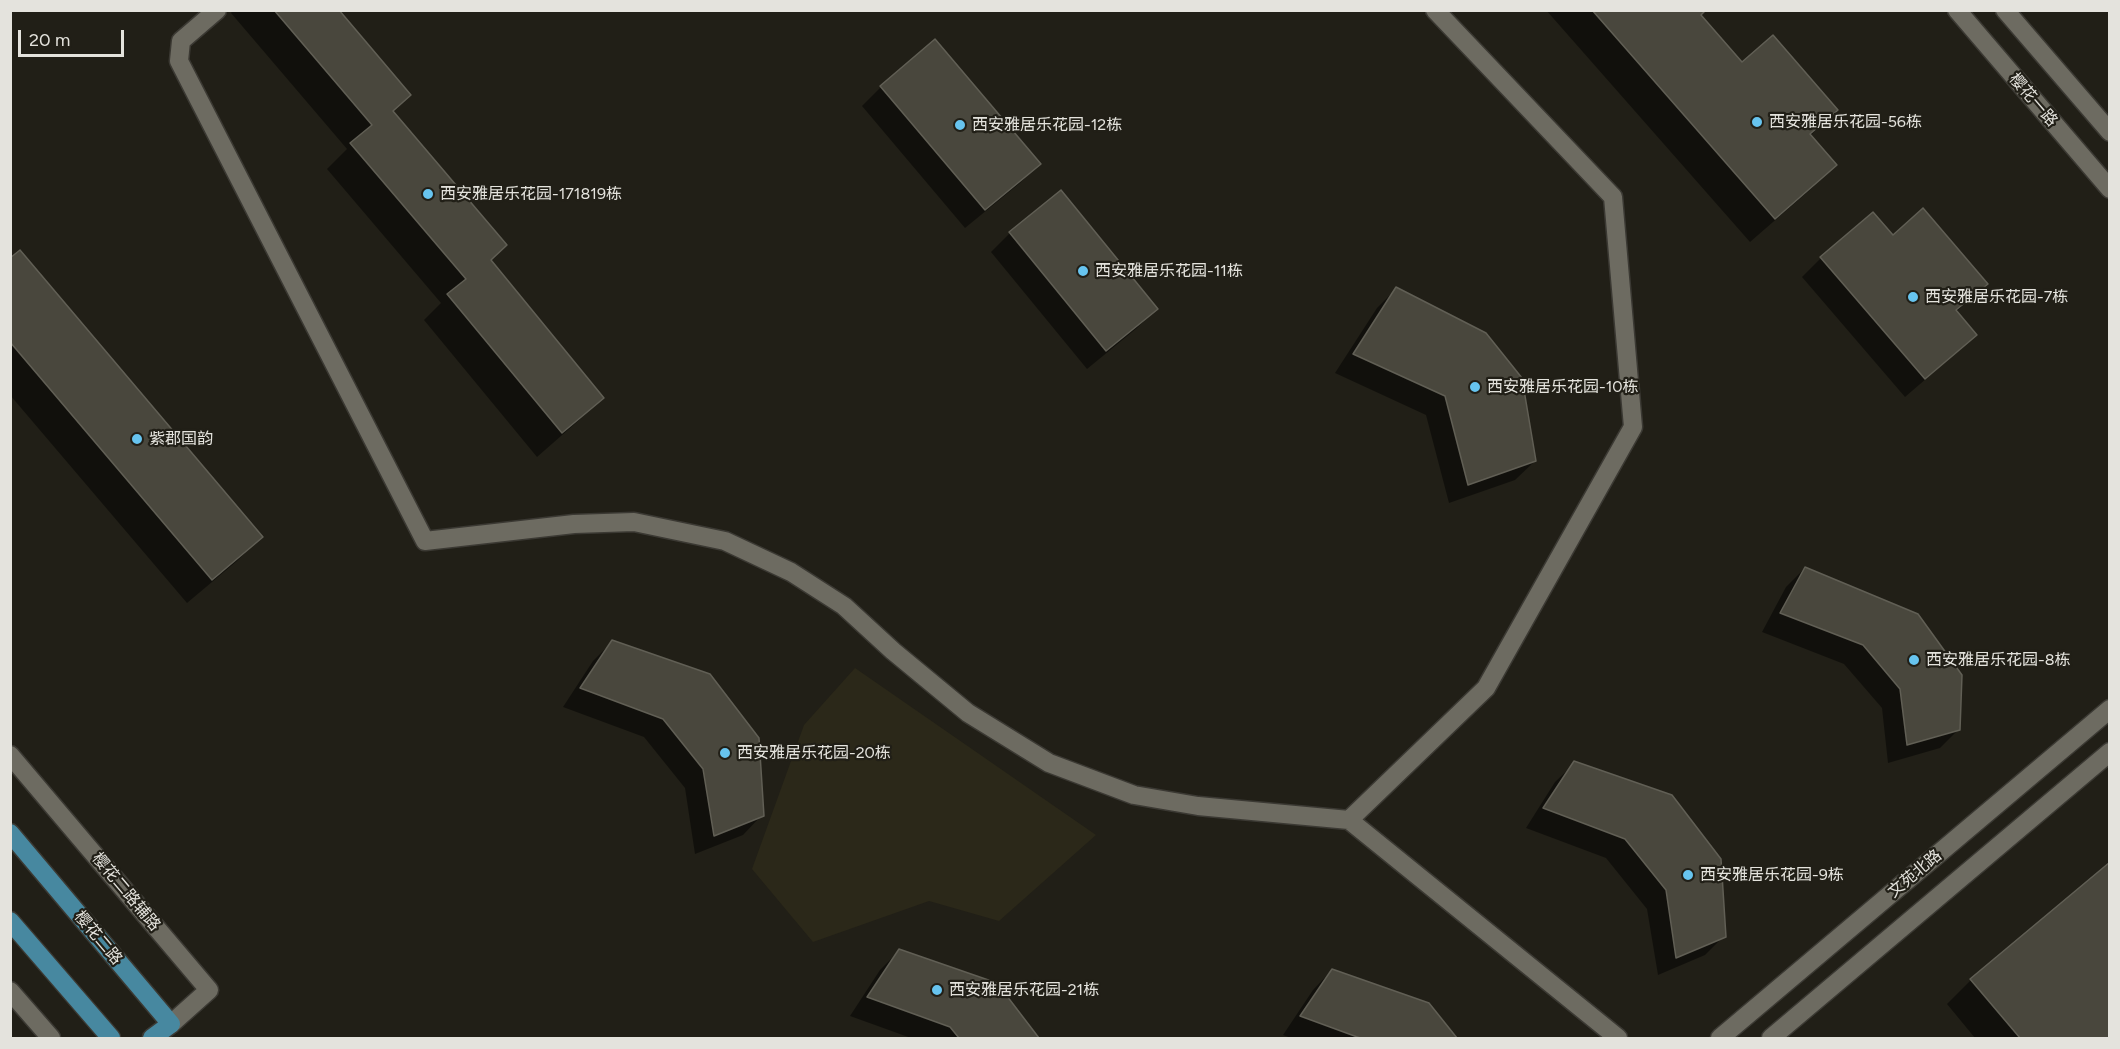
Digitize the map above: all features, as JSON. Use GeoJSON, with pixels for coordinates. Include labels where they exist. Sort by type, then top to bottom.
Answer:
{"type":"FeatureCollection","features":[{"type":"Feature","properties":{"kind":"main road","name":"樱花二路"},"geometry":{"type":"LineString","coordinates":[[10,833],[171,1024]]}},
{"type":"Feature","properties":{"kind":"main road"},"geometry":{"type":"LineString","coordinates":[[10,921],[111,1038]]}},
{"type":"Feature","properties":{"kind":"main road"},"geometry":{"type":"LineString","coordinates":[[152,1038],[171,1024]]}},
{"type":"Feature","properties":{"kind":"street"},"geometry":{"type":"LineString","coordinates":[[217,10],[181,41],[179,61],[425,541],[574,524],[634,522],[725,541],[791,572],[844,606],[893,651],[968,713],[1049,763],[1134,795],[1198,806],[1350,820],[1618,1038]]}},
{"type":"Feature","properties":{"kind":"street"},"geometry":{"type":"LineString","coordinates":[[1350,820],[1486,688],[1633,427],[1613,197],[1435,10]]}},
{"type":"Feature","properties":{"kind":"street","name":"樱花一路"},"geometry":{"type":"LineString","coordinates":[[1956,10],[2109,189]]}},
{"type":"Feature","properties":{"kind":"street"},"geometry":{"type":"LineString","coordinates":[[2005,10],[2109,132]]}},
{"type":"Feature","properties":{"kind":"street","name":"文苑北路"},"geometry":{"type":"LineString","coordinates":[[1720,1038],[2109,709]]}},
{"type":"Feature","properties":{"kind":"street","name":"文苑北路"},"geometry":{"type":"LineString","coordinates":[[1771,1038],[2109,752]]}},
{"type":"Feature","properties":{"kind":"street","name":"樱花二路辅路"},"geometry":{"type":"LineString","coordinates":[[10,755],[209,990],[171,1024]]}},
{"type":"Feature","properties":{"kind":"street"},"geometry":{"type":"LineString","coordinates":[[10,990],[51,1038]]}},
{"type":"Feature","properties":{"kind":"shaded area"},"geometry":{"type":"Polygon","coordinates":[[[855,668],[1096,835],[999,921],[929,901],[813,942],[752,869],[804,725],[855,668]]]}},
{"type":"Feature","properties":{"kind":"building","name":"西安雅居乐花园-171819栋"},"geometry":{"type":"Polygon","coordinates":[[[274,10],[339,10],[411,95],[393,111],[507,245],[491,260],[604,398],[562,433],[447,294],[466,279],[350,143],[372,125],[274,10]]]}},
{"type":"Feature","properties":{"kind":"building","name":"西安雅居乐花园-56栋"},"geometry":{"type":"Polygon","coordinates":[[[1592,10],[1706,10],[1701,15],[1742,62],[1773,35],[1838,110],[1810,134],[1837,165],[1775,219],[1592,10]]]}},
{"type":"Feature","properties":{"kind":"building","name":"西安雅居乐花园-12栋"},"geometry":{"type":"Polygon","coordinates":[[[935,39],[1041,164],[985,210],[880,86],[935,39]]]}},
{"type":"Feature","properties":{"kind":"building","name":"西安雅居乐花园-11栋"},"geometry":{"type":"Polygon","coordinates":[[[1061,190],[1158,309],[1106,351],[1009,232],[1061,190]]]}},
{"type":"Feature","properties":{"kind":"building","name":"西安雅居乐花园-7栋"},"geometry":{"type":"Polygon","coordinates":[[[1923,208],[1988,284],[1956,310],[1977,335],[1925,379],[1820,257],[1873,212],[1893,235],[1923,208]]]}},
{"type":"Feature","properties":{"kind":"building","name":"紫郡国韵"},"geometry":{"type":"Polygon","coordinates":[[[20,250],[263,537],[212,580],[10,342],[10,258],[20,250]]]}},
{"type":"Feature","properties":{"kind":"building","name":"西安雅居乐花园-10栋"},"geometry":{"type":"Polygon","coordinates":[[[1396,287],[1486,333],[1522,378],[1536,461],[1468,485],[1445,396],[1353,354],[1396,287]]]}},
{"type":"Feature","properties":{"kind":"building","name":"西安雅居乐花园-8栋"},"geometry":{"type":"Polygon","coordinates":[[[1805,567],[1918,614],[1962,675],[1960,730],[1907,745],[1900,689],[1863,645],[1780,613],[1805,567]]]}},
{"type":"Feature","properties":{"kind":"building","name":"西安雅居乐花园-20栋"},"geometry":{"type":"Polygon","coordinates":[[[612,640],[710,674],[759,738],[764,816],[714,836],[703,769],[663,719],[580,688],[612,640]]]}},
{"type":"Feature","properties":{"kind":"building","name":"西安雅居乐花园-9栋"},"geometry":{"type":"Polygon","coordinates":[[[1574,761],[1672,795],[1721,859],[1726,937],[1676,958],[1666,890],[1625,839],[1543,808],[1574,761]]]}},
{"type":"Feature","properties":{"kind":"building"},"geometry":{"type":"Polygon","coordinates":[[[2110,862],[2110,1038],[2020,1038],[1970,979],[2110,862]]]}},
{"type":"Feature","properties":{"kind":"building","name":"西安雅居乐花园-21栋"},"geometry":{"type":"Polygon","coordinates":[[[899,949],[997,983],[1039,1038],[959,1038],[950,1027],[867,997],[899,949]]]}},
{"type":"Feature","properties":{"kind":"building"},"geometry":{"type":"Polygon","coordinates":[[[1332,969],[1429,1003],[1457,1038],[1360,1038],[1300,1016],[1332,969]]]}},
{"type":"Feature","properties":{"kind":"place","name":"西安雅居乐花园-56栋"},"geometry":{"type":"Point","coordinates":[1757,122]}},
{"type":"Feature","properties":{"kind":"place","name":"西安雅居乐花园-12栋"},"geometry":{"type":"Point","coordinates":[960,125]}},
{"type":"Feature","properties":{"kind":"place","name":"西安雅居乐花园-171819栋"},"geometry":{"type":"Point","coordinates":[428,194]}},
{"type":"Feature","properties":{"kind":"place","name":"西安雅居乐花园-11栋"},"geometry":{"type":"Point","coordinates":[1083,271]}},
{"type":"Feature","properties":{"kind":"place","name":"西安雅居乐花园-7栋"},"geometry":{"type":"Point","coordinates":[1913,297]}},
{"type":"Feature","properties":{"kind":"place","name":"西安雅居乐花园-10栋"},"geometry":{"type":"Point","coordinates":[1475,387]}},
{"type":"Feature","properties":{"kind":"place","name":"紫郡国韵"},"geometry":{"type":"Point","coordinates":[137,439]}},
{"type":"Feature","properties":{"kind":"place","name":"西安雅居乐花园-8栋"},"geometry":{"type":"Point","coordinates":[1914,660]}},
{"type":"Feature","properties":{"kind":"place","name":"西安雅居乐花园-20栋"},"geometry":{"type":"Point","coordinates":[725,753]}},
{"type":"Feature","properties":{"kind":"place","name":"西安雅居乐花园-9栋"},"geometry":{"type":"Point","coordinates":[1688,875]}},
{"type":"Feature","properties":{"kind":"place","name":"西安雅居乐花园-21栋"},"geometry":{"type":"Point","coordinates":[937,990]}}]}
